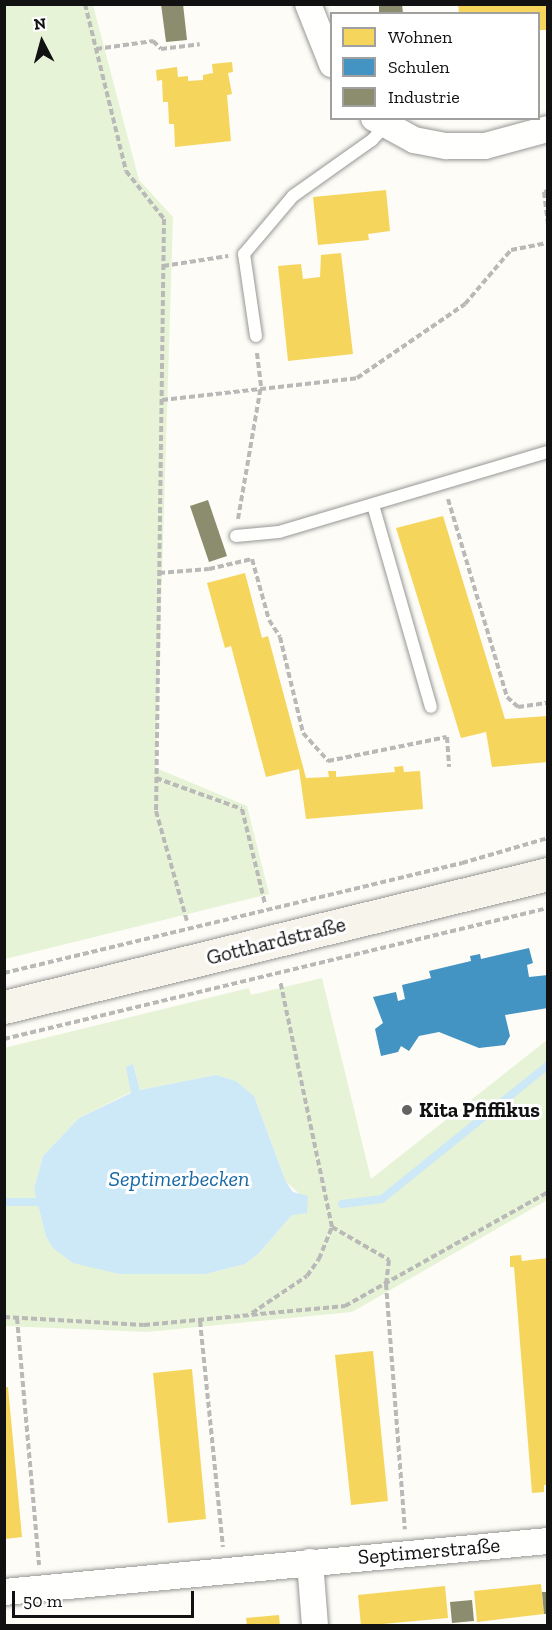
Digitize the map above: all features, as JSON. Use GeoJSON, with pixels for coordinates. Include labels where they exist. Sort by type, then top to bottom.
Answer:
{"type":"FeatureCollection","features":[{"type":"Feature","properties":{"kind":"main road","name":"Gotthardstraße"},"geometry":{"type":"LineString","coordinates":[[4,1007],[548,874]]}},
{"type":"Feature","properties":{"kind":"street"},"geometry":{"type":"LineString","coordinates":[[308,4],[330,59]]}},
{"type":"Feature","properties":{"kind":"street"},"geometry":{"type":"LineString","coordinates":[[380,122],[414,140],[446,146],[484,146],[548,129]]}},
{"type":"Feature","properties":{"kind":"street","name":"Septimerstraße"},"geometry":{"type":"LineString","coordinates":[[4,1592],[548,1540]]}},
{"type":"Feature","properties":{"kind":"street"},"geometry":{"type":"LineString","coordinates":[[309,1562],[315,1626]]}},
{"type":"Feature","properties":{"kind":"lane"},"geometry":{"type":"LineString","coordinates":[[256,336],[244,254],[293,196],[372,140],[380,122]]}},
{"type":"Feature","properties":{"kind":"lane"},"geometry":{"type":"LineString","coordinates":[[236,536],[279,532],[548,452]]}},
{"type":"Feature","properties":{"kind":"lane"},"geometry":{"type":"LineString","coordinates":[[373,505],[431,707]]}},
{"type":"Feature","properties":{"kind":"path"},"geometry":{"type":"LineString","coordinates":[[85,4],[126,171],[164,219],[156,811],[187,921]]}},
{"type":"Feature","properties":{"kind":"path"},"geometry":{"type":"LineString","coordinates":[[96,49],[153,41],[161,49],[200,44]]}},
{"type":"Feature","properties":{"kind":"path"},"geometry":{"type":"LineString","coordinates":[[548,191],[544,192],[548,224]]}},
{"type":"Feature","properties":{"kind":"path"},"geometry":{"type":"LineString","coordinates":[[162,400],[261,386],[357,378],[465,304],[511,250],[548,243]]}},
{"type":"Feature","properties":{"kind":"path"},"geometry":{"type":"LineString","coordinates":[[163,266],[244,254]]}},
{"type":"Feature","properties":{"kind":"path"},"geometry":{"type":"LineString","coordinates":[[244,561],[236,536],[241,485],[261,386],[256,336]]}},
{"type":"Feature","properties":{"kind":"path"},"geometry":{"type":"LineString","coordinates":[[448,498],[507,697],[518,707],[548,703]]}},
{"type":"Feature","properties":{"kind":"path"},"geometry":{"type":"LineString","coordinates":[[159,573],[209,569],[252,559],[269,620],[280,637],[303,733],[328,761],[447,737],[449,767]]}},
{"type":"Feature","properties":{"kind":"path"},"geometry":{"type":"LineString","coordinates":[[156,778],[242,809],[265,904]]}},
{"type":"Feature","properties":{"kind":"path"},"geometry":{"type":"LineString","coordinates":[[4,973],[548,838]]}},
{"type":"Feature","properties":{"kind":"path"},"geometry":{"type":"LineString","coordinates":[[4,1040],[128,1007],[548,908]]}},
{"type":"Feature","properties":{"kind":"path"},"geometry":{"type":"LineString","coordinates":[[250,1314],[307,1276],[319,1259],[332,1227],[280,981]]}},
{"type":"Feature","properties":{"kind":"path"},"geometry":{"type":"LineString","coordinates":[[128,1007],[129,1015]]}},
{"type":"Feature","properties":{"kind":"path"},"geometry":{"type":"LineString","coordinates":[[4,1317],[144,1325],[345,1306],[548,1192]]}},
{"type":"Feature","properties":{"kind":"path"},"geometry":{"type":"LineString","coordinates":[[332,1227],[388,1260],[386,1284],[405,1532]]}},
{"type":"Feature","properties":{"kind":"path"},"geometry":{"type":"LineString","coordinates":[[17,1318],[39,1567]]}},
{"type":"Feature","properties":{"kind":"path"},"geometry":{"type":"LineString","coordinates":[[200,1321],[223,1549]]}},
{"type":"Feature","properties":{"kind":"green space"},"geometry":{"type":"Polygon","coordinates":[[[4,5],[93,5],[139,180],[173,217],[156,768],[247,806],[269,894],[5,959],[4,5]]]}},
{"type":"Feature","properties":{"kind":"green space"},"geometry":{"type":"Polygon","coordinates":[[[322,978],[371,1179],[547,1040],[547,1200],[352,1312],[147,1332],[5,1326],[4,1048],[249,988],[251,995],[322,978]],[[133,1064],[131,1092],[79,1118],[43,1156],[34,1189],[46,1237],[53,1248],[119,1274],[206,1274],[245,1264],[259,1253],[292,1215],[303,1212],[302,1196],[286,1182],[254,1096],[236,1081],[216,1075],[140,1090],[133,1064]]]}},
{"type":"Feature","properties":{"kind":"water","name":"Septimerbecken"},"geometry":{"type":"Polygon","coordinates":[[[133,1064],[140,1090],[216,1075],[236,1081],[254,1096],[286,1182],[293,1192],[308,1196],[307,1213],[292,1215],[259,1253],[245,1264],[206,1274],[119,1274],[73,1263],[53,1248],[46,1237],[34,1189],[43,1156],[79,1118],[131,1093],[126,1067],[133,1064]]]}},
{"type":"Feature","properties":{"kind":"building: Wohnen"},"geometry":{"type":"Polygon","coordinates":[[[458,4],[548,4],[548,30],[540,30],[540,12],[459,12],[458,4]]]}},
{"type":"Feature","properties":{"kind":"building: Wohnen"},"geometry":{"type":"Polygon","coordinates":[[[232,62],[233,72],[228,73],[232,94],[227,95],[231,141],[175,147],[174,124],[169,124],[168,102],[163,102],[162,80],[157,81],[156,70],[177,67],[178,77],[188,76],[188,81],[203,80],[203,75],[213,73],[212,64],[232,62]]]}},
{"type":"Feature","properties":{"kind":"building: Wohnen"},"geometry":{"type":"Polygon","coordinates":[[[386,190],[390,231],[368,234],[369,240],[318,245],[313,197],[386,190]]]}},
{"type":"Feature","properties":{"kind":"building: Wohnen"},"geometry":{"type":"Polygon","coordinates":[[[341,253],[353,354],[288,361],[278,266],[301,264],[303,279],[320,277],[321,255],[341,253]]]}},
{"type":"Feature","properties":{"kind":"building: Wohnen"},"geometry":{"type":"Polygon","coordinates":[[[443,516],[505,719],[548,716],[548,762],[492,767],[486,732],[461,738],[396,528],[443,516]]]}},
{"type":"Feature","properties":{"kind":"building: Wohnen"},"geometry":{"type":"Polygon","coordinates":[[[245,573],[262,638],[268,636],[306,778],[329,777],[328,771],[336,771],[336,777],[395,772],[394,767],[403,766],[404,772],[420,771],[423,809],[306,819],[299,769],[266,777],[231,646],[225,648],[207,583],[245,573]]]}},
{"type":"Feature","properties":{"kind":"building: Wohnen"},"geometry":{"type":"Polygon","coordinates":[[[521,1255],[522,1261],[548,1258],[548,1485],[544,1485],[544,1492],[532,1493],[514,1267],[510,1267],[510,1256],[521,1255]]]}},
{"type":"Feature","properties":{"kind":"building: Wohnen"},"geometry":{"type":"Polygon","coordinates":[[[373,1351],[388,1501],[351,1505],[335,1355],[373,1351]]]}},
{"type":"Feature","properties":{"kind":"building: Wohnen"},"geometry":{"type":"Polygon","coordinates":[[[192,1369],[206,1519],[168,1523],[153,1373],[192,1369]]]}},
{"type":"Feature","properties":{"kind":"building: Wohnen"},"geometry":{"type":"Polygon","coordinates":[[[5,1387],[8,1387],[22,1537],[5,1539],[5,1387]]]}},
{"type":"Feature","properties":{"kind":"building: Wohnen"},"geometry":{"type":"Polygon","coordinates":[[[541,1584],[544,1614],[477,1622],[474,1591],[541,1584]]]}},
{"type":"Feature","properties":{"kind":"building: Wohnen"},"geometry":{"type":"Polygon","coordinates":[[[445,1586],[448,1618],[361,1626],[358,1595],[445,1586]]]}},
{"type":"Feature","properties":{"kind":"building: Wohnen"},"geometry":{"type":"Polygon","coordinates":[[[279,1615],[280,1626],[247,1626],[246,1618],[279,1615]]]}},
{"type":"Feature","properties":{"kind":"building: Schulen"},"geometry":{"type":"Polygon","coordinates":[[[529,948],[533,963],[527,965],[529,977],[548,975],[548,1008],[505,1015],[510,1036],[505,1045],[479,1048],[439,1032],[419,1036],[409,1051],[401,1046],[398,1052],[381,1056],[375,1029],[383,1023],[373,997],[396,992],[398,1001],[405,999],[402,985],[431,978],[429,971],[471,961],[470,956],[480,954],[481,959],[529,948]]]}},
{"type":"Feature","properties":{"kind":"building: Industrie"},"geometry":{"type":"Polygon","coordinates":[[[161,4],[183,4],[187,40],[166,42],[161,4]]]}},
{"type":"Feature","properties":{"kind":"building: Industrie"},"geometry":{"type":"Polygon","coordinates":[[[379,4],[402,4],[403,12],[379,12],[379,4]]]}},
{"type":"Feature","properties":{"kind":"building: Industrie"},"geometry":{"type":"Polygon","coordinates":[[[208,500],[227,556],[209,562],[190,506],[208,500]]]}},
{"type":"Feature","properties":{"kind":"building: Industrie"},"geometry":{"type":"Polygon","coordinates":[[[542,1592],[548,1592],[548,1614],[544,1614],[542,1592]]]}},
{"type":"Feature","properties":{"kind":"building: Industrie"},"geometry":{"type":"Polygon","coordinates":[[[472,1600],[474,1621],[452,1623],[450,1602],[472,1600]]]}},
{"type":"Feature","properties":{"kind":"waterway"},"geometry":{"type":"LineString","coordinates":[[342,1204],[382,1199],[548,1065]]}},
{"type":"Feature","properties":{"kind":"waterway"},"geometry":{"type":"LineString","coordinates":[[4,1202],[45,1202]]}},
{"type":"Feature","properties":{"kind":"place","name":"Kita Pfiffikus"},"geometry":{"type":"Point","coordinates":[407,1110]}}]}
